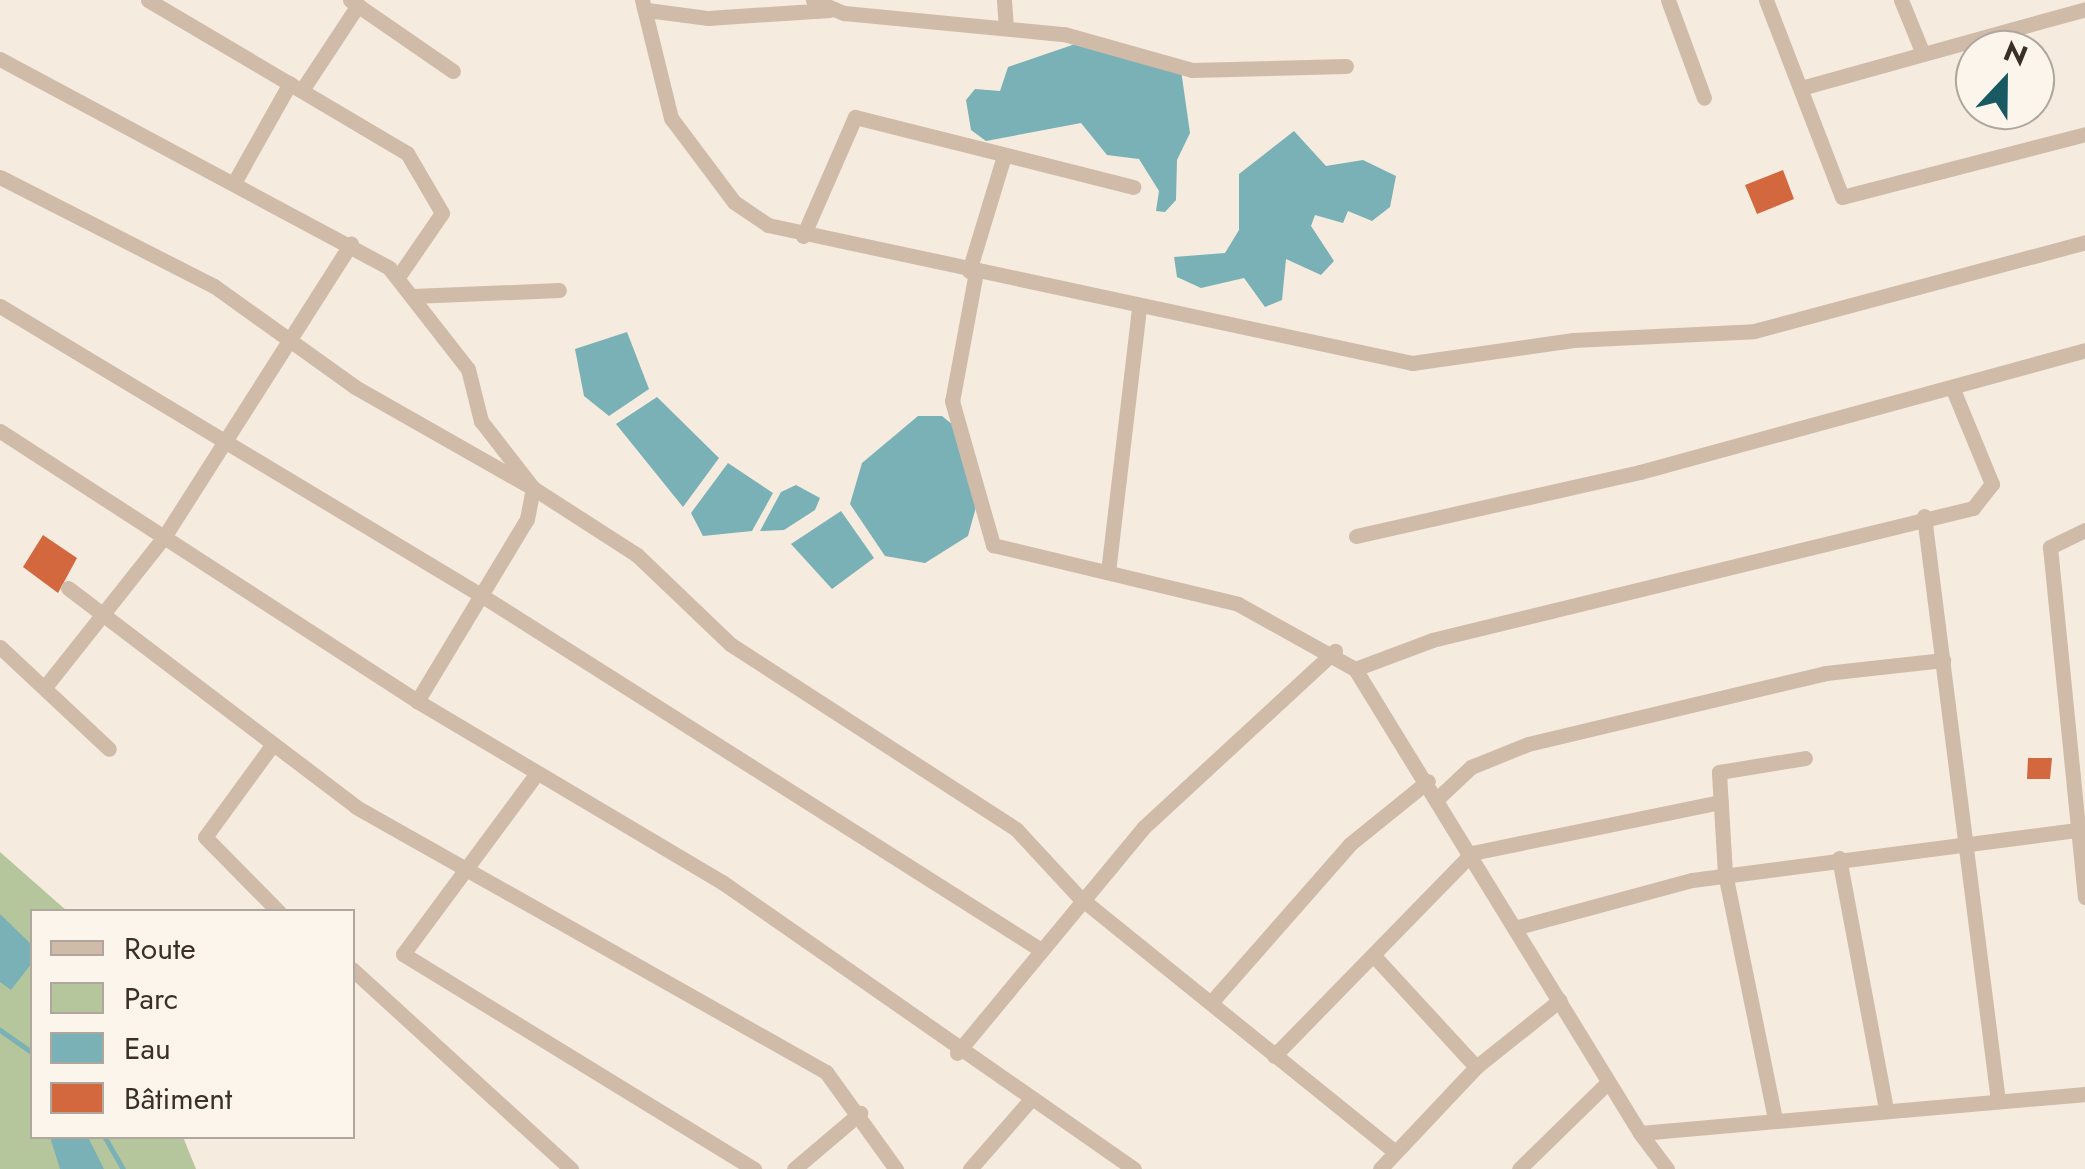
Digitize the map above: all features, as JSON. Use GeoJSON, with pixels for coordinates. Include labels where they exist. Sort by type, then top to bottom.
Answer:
{"type":"FeatureCollection","features":[{"type":"Feature","properties":{"kind":"street"},"geometry":{"type":"LineString","coordinates":[[148,0],[395,142],[439,201],[440,218],[398,276]]}},
{"type":"Feature","properties":{"kind":"street"},"geometry":{"type":"LineString","coordinates":[[813,0],[830,10]]}},
{"type":"Feature","properties":{"kind":"street"},"geometry":{"type":"LineString","coordinates":[[1004,0],[1006,28]]}},
{"type":"Feature","properties":{"kind":"street"},"geometry":{"type":"LineString","coordinates":[[1668,0],[1704,98]]}},
{"type":"Feature","properties":{"kind":"street"},"geometry":{"type":"LineString","coordinates":[[1766,0],[1842,197],[2085,134]]}},
{"type":"Feature","properties":{"kind":"street"},"geometry":{"type":"LineString","coordinates":[[1901,0],[1923,54]]}},
{"type":"Feature","properties":{"kind":"street"},"geometry":{"type":"LineString","coordinates":[[235,181],[354,3],[452,70]]}},
{"type":"Feature","properties":{"kind":"street"},"geometry":{"type":"LineString","coordinates":[[1346,66],[1192,70],[1064,34],[830,10],[708,18],[644,5],[657,82],[695,157],[741,208],[803,236],[1139,310],[1426,364],[1573,340],[1754,331],[2085,242]]}},
{"type":"Feature","properties":{"kind":"street"},"geometry":{"type":"LineString","coordinates":[[1801,88],[2085,9]]}},
{"type":"Feature","properties":{"kind":"street"},"geometry":{"type":"LineString","coordinates":[[0,59],[351,243],[398,276],[468,369],[481,421],[532,488],[526,519],[484,597],[418,702]]}},
{"type":"Feature","properties":{"kind":"street"},"geometry":{"type":"LineString","coordinates":[[803,236],[851,118],[1003,159],[1132,187]]}},
{"type":"Feature","properties":{"kind":"street"},"geometry":{"type":"LineString","coordinates":[[1003,159],[973,272],[952,400],[992,544],[1238,604],[1335,651],[1355,669],[1518,927],[1608,1082],[1666,1169]]}},
{"type":"Feature","properties":{"kind":"street"},"geometry":{"type":"LineString","coordinates":[[0,178],[297,337],[355,388],[532,488],[637,555],[730,644],[1016,829],[1080,897],[1214,999],[1274,1056],[1395,1152]]}},
{"type":"Feature","properties":{"kind":"street"},"geometry":{"type":"LineString","coordinates":[[45,687],[103,620],[164,538],[297,337],[351,243]]}},
{"type":"Feature","properties":{"kind":"street"},"geometry":{"type":"LineString","coordinates":[[412,296],[559,290]]}},
{"type":"Feature","properties":{"kind":"street"},"geometry":{"type":"LineString","coordinates":[[0,306],[484,597],[1038,948]]}},
{"type":"Feature","properties":{"kind":"street"},"geometry":{"type":"LineString","coordinates":[[1108,572],[1139,310]]}},
{"type":"Feature","properties":{"kind":"street"},"geometry":{"type":"LineString","coordinates":[[1356,536],[1954,392],[2085,350]]}},
{"type":"Feature","properties":{"kind":"street"},"geometry":{"type":"LineString","coordinates":[[1355,669],[1432,640],[1924,516],[1973,508],[1992,484],[1954,392]]}},
{"type":"Feature","properties":{"kind":"street"},"geometry":{"type":"LineString","coordinates":[[0,431],[418,702],[722,882],[957,1053],[1132,1168]]}},
{"type":"Feature","properties":{"kind":"street"},"geometry":{"type":"LineString","coordinates":[[1924,516],[1944,660],[1961,844],[1998,1101]]}},
{"type":"Feature","properties":{"kind":"street"},"geometry":{"type":"LineString","coordinates":[[2085,530],[2050,547],[2085,897]]}},
{"type":"Feature","properties":{"kind":"street"},"geometry":{"type":"LineString","coordinates":[[68,588],[103,620],[270,748],[466,867],[774,1036],[826,1072],[860,1113],[896,1169]]}},
{"type":"Feature","properties":{"kind":"street"},"geometry":{"type":"LineString","coordinates":[[0,647],[109,748]]}},
{"type":"Feature","properties":{"kind":"street"},"geometry":{"type":"LineString","coordinates":[[957,1053],[1080,897],[1335,651]]}},
{"type":"Feature","properties":{"kind":"street"},"geometry":{"type":"LineString","coordinates":[[1437,799],[1471,766],[1528,744],[1826,673],[1944,660]]}},
{"type":"Feature","properties":{"kind":"street"},"geometry":{"type":"LineString","coordinates":[[270,748],[204,837],[276,909]]}},
{"type":"Feature","properties":{"kind":"street"},"geometry":{"type":"LineString","coordinates":[[1775,1119],[1726,874],[1720,768],[1805,758]]}},
{"type":"Feature","properties":{"kind":"street"},"geometry":{"type":"LineString","coordinates":[[537,773],[403,954],[754,1169]]}},
{"type":"Feature","properties":{"kind":"street"},"geometry":{"type":"LineString","coordinates":[[1214,999],[1350,844],[1428,781]]}},
{"type":"Feature","properties":{"kind":"street"},"geometry":{"type":"LineString","coordinates":[[1274,1056],[1472,853],[1721,802]]}},
{"type":"Feature","properties":{"kind":"street"},"geometry":{"type":"LineString","coordinates":[[1518,927],[1726,874],[2081,830]]}},
{"type":"Feature","properties":{"kind":"street"},"geometry":{"type":"LineString","coordinates":[[1839,858],[1886,1110]]}},
{"type":"Feature","properties":{"kind":"street"},"geometry":{"type":"LineString","coordinates":[[1374,956],[1476,1068]]}},
{"type":"Feature","properties":{"kind":"street"},"geometry":{"type":"LineString","coordinates":[[355,973],[572,1169]]}},
{"type":"Feature","properties":{"kind":"street"},"geometry":{"type":"LineString","coordinates":[[1380,1169],[1476,1068],[1560,1000]]}},
{"type":"Feature","properties":{"kind":"street"},"geometry":{"type":"LineString","coordinates":[[1518,1169],[1608,1082]]}},
{"type":"Feature","properties":{"kind":"street"},"geometry":{"type":"LineString","coordinates":[[1640,1133],[2085,1094]]}},
{"type":"Feature","properties":{"kind":"street"},"geometry":{"type":"LineString","coordinates":[[970,1169],[1031,1099]]}},
{"type":"Feature","properties":{"kind":"street"},"geometry":{"type":"LineString","coordinates":[[794,1169],[860,1113]]}},
{"type":"Feature","properties":{"kind":"green space"},"geometry":{"type":"Polygon","coordinates":[[[0,852],[65,909],[30,909],[30,1139],[184,1139],[196,1169],[0,1169],[0,852]]]}},
{"type":"Feature","properties":{"kind":"water"},"geometry":{"type":"Polygon","coordinates":[[[1084,41],[1180,63],[1190,133],[1177,160],[1176,200],[1165,212],[1156,211],[1159,191],[1139,159],[1107,155],[1081,123],[986,141],[971,130],[966,100],[975,89],[1000,91],[1008,67],[1084,41]]]}},
{"type":"Feature","properties":{"kind":"water"},"geometry":{"type":"Polygon","coordinates":[[[1294,131],[1326,166],[1363,160],[1396,176],[1390,207],[1372,221],[1348,211],[1343,223],[1315,215],[1311,226],[1334,261],[1321,275],[1286,259],[1282,300],[1265,307],[1244,278],[1201,288],[1177,277],[1174,257],[1225,253],[1239,230],[1239,174],[1294,131]]]}},
{"type":"Feature","properties":{"kind":"water"},"geometry":{"type":"Polygon","coordinates":[[[627,332],[649,389],[609,416],[584,396],[575,349],[627,332]]]}},
{"type":"Feature","properties":{"kind":"water"},"geometry":{"type":"Polygon","coordinates":[[[657,397],[719,458],[683,507],[616,424],[657,397]]]}},
{"type":"Feature","properties":{"kind":"water"},"geometry":{"type":"Polygon","coordinates":[[[918,416],[942,416],[959,430],[976,507],[968,536],[925,563],[885,556],[850,504],[862,463],[918,416]]]}},
{"type":"Feature","properties":{"kind":"water"},"geometry":{"type":"Polygon","coordinates":[[[728,463],[773,493],[752,531],[703,536],[691,513],[728,463]]]}},
{"type":"Feature","properties":{"kind":"water"},"geometry":{"type":"Polygon","coordinates":[[[796,485],[820,498],[815,510],[784,530],[760,531],[781,492],[796,485]]]}},
{"type":"Feature","properties":{"kind":"water"},"geometry":{"type":"Polygon","coordinates":[[[841,511],[874,558],[832,589],[791,544],[841,511]]]}},
{"type":"Feature","properties":{"kind":"water"},"geometry":{"type":"Polygon","coordinates":[[[0,914],[30,943],[30,966],[11,990],[0,982],[0,914]]]}},
{"type":"Feature","properties":{"kind":"water"},"geometry":{"type":"Polygon","coordinates":[[[51,1139],[89,1139],[104,1169],[60,1169],[51,1139]]]}},
{"type":"Feature","properties":{"kind":"building"},"geometry":{"type":"Polygon","coordinates":[[[1783,170],[1794,199],[1757,214],[1745,185],[1783,170]]]}},
{"type":"Feature","properties":{"kind":"building"},"geometry":{"type":"Polygon","coordinates":[[[43,535],[77,558],[58,593],[23,567],[43,535]]]}},
{"type":"Feature","properties":{"kind":"building"},"geometry":{"type":"Polygon","coordinates":[[[2028,758],[2052,758],[2050,779],[2027,779],[2028,758]]]}},
{"type":"Feature","properties":{"kind":"waterway"},"geometry":{"type":"LineString","coordinates":[[0,1030],[30,1051]]}},
{"type":"Feature","properties":{"kind":"waterway"},"geometry":{"type":"LineString","coordinates":[[106,1139],[123,1169]]}}]}
